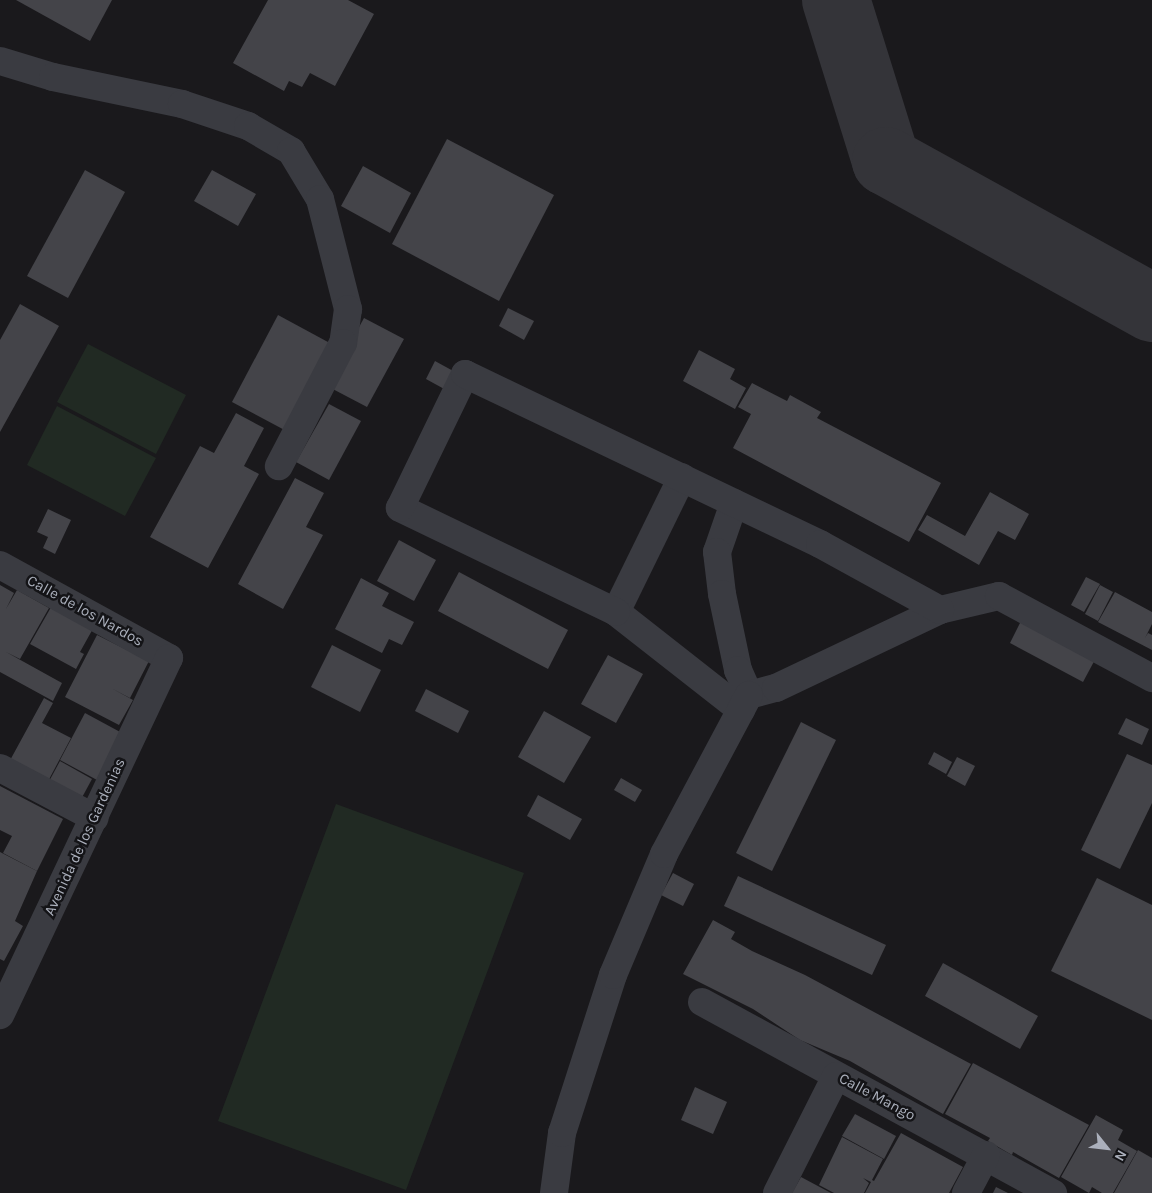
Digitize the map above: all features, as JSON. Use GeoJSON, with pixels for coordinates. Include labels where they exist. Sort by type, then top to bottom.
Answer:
{"type":"FeatureCollection","features":[{"type":"Feature","properties":{"kind":"street"},"geometry":{"type":"LineString","coordinates":[[0,61],[53,77],[182,104],[248,126],[291,151],[320,199],[348,309],[343,343],[279,466]]}},
{"type":"Feature","properties":{"kind":"street"},"geometry":{"type":"LineString","coordinates":[[745,703],[616,612],[400,508],[465,374],[820,544],[940,610]]}},
{"type":"Feature","properties":{"kind":"street"},"geometry":{"type":"LineString","coordinates":[[616,612],[682,478]]}},
{"type":"Feature","properties":{"kind":"street"},"geometry":{"type":"LineString","coordinates":[[734,503],[717,552],[722,594],[745,703]]}},
{"type":"Feature","properties":{"kind":"street","name":"Calle de los Nardos"},"geometry":{"type":"LineString","coordinates":[[0,565],[169,658]]}},
{"type":"Feature","properties":{"kind":"street"},"geometry":{"type":"LineString","coordinates":[[554,1193],[562,1134],[613,975],[664,854],[745,703],[940,610],[999,596],[1152,678]]}},
{"type":"Feature","properties":{"kind":"street","name":"Avenida de los Gardenias"},"geometry":{"type":"LineString","coordinates":[[0,1015],[8,977],[95,818],[169,658]]}},
{"type":"Feature","properties":{"kind":"street"},"geometry":{"type":"LineString","coordinates":[[0,768],[95,818]]}},
{"type":"Feature","properties":{"kind":"street","name":"Calle Mango"},"geometry":{"type":"LineString","coordinates":[[702,1002],[1053,1193]]}},
{"type":"Feature","properties":{"kind":"street"},"geometry":{"type":"LineString","coordinates":[[777,1193],[836,1076]]}},
{"type":"Feature","properties":{"kind":"street"},"geometry":{"type":"LineString","coordinates":[[966,1193],[986,1155]]}},
{"type":"Feature","properties":{"kind":"shaded area"},"geometry":{"type":"Polygon","coordinates":[[[88,344],[186,395],[156,454],[57,402],[88,344]]]}},
{"type":"Feature","properties":{"kind":"shaded area"},"geometry":{"type":"Polygon","coordinates":[[[57,406],[156,458],[125,516],[27,465],[57,406]]]}},
{"type":"Feature","properties":{"kind":"shaded area"},"geometry":{"type":"Polygon","coordinates":[[[336,804],[524,873],[406,1190],[218,1121],[336,804]]]}},
{"type":"Feature","properties":{"kind":"building"},"geometry":{"type":"Polygon","coordinates":[[[16,0],[112,0],[90,41],[16,0]]]}},
{"type":"Feature","properties":{"kind":"building"},"geometry":{"type":"Polygon","coordinates":[[[268,0],[348,0],[374,14],[335,86],[310,73],[302,87],[289,81],[284,91],[233,63],[268,0]]]}},
{"type":"Feature","properties":{"kind":"building"},"geometry":{"type":"Polygon","coordinates":[[[447,139],[554,195],[499,301],[392,244],[447,139]]]}},
{"type":"Feature","properties":{"kind":"building"},"geometry":{"type":"Polygon","coordinates":[[[363,166],[411,193],[390,233],[341,206],[363,166]]]}},
{"type":"Feature","properties":{"kind":"building"},"geometry":{"type":"Polygon","coordinates":[[[85,170],[125,192],[68,298],[27,276],[85,170]]]}},
{"type":"Feature","properties":{"kind":"building"},"geometry":{"type":"Polygon","coordinates":[[[212,170],[256,194],[238,226],[194,201],[212,170]]]}},
{"type":"Feature","properties":{"kind":"building"},"geometry":{"type":"Polygon","coordinates":[[[20,304],[59,326],[0,432],[0,340],[20,304]]]}},
{"type":"Feature","properties":{"kind":"building"},"geometry":{"type":"Polygon","coordinates":[[[508,308],[534,321],[524,340],[499,326],[508,308]]]}},
{"type":"Feature","properties":{"kind":"building"},"geometry":{"type":"Polygon","coordinates":[[[278,315],[339,348],[292,434],[232,402],[278,315]]]}},
{"type":"Feature","properties":{"kind":"building"},"geometry":{"type":"Polygon","coordinates":[[[364,318],[404,339],[367,407],[327,386],[364,318]]]}},
{"type":"Feature","properties":{"kind":"building"},"geometry":{"type":"Polygon","coordinates":[[[699,350],[735,369],[730,379],[746,388],[735,409],[683,381],[699,350]]]}},
{"type":"Feature","properties":{"kind":"building"},"geometry":{"type":"Polygon","coordinates":[[[435,361],[455,372],[446,390],[426,379],[435,361]]]}},
{"type":"Feature","properties":{"kind":"building"},"geometry":{"type":"Polygon","coordinates":[[[752,383],[787,401],[790,395],[821,412],[817,418],[941,483],[909,542],[733,448],[751,414],[738,407],[752,383]]]}},
{"type":"Feature","properties":{"kind":"building"},"geometry":{"type":"Polygon","coordinates":[[[329,404],[361,421],[329,480],[296,462],[329,404]]]}},
{"type":"Feature","properties":{"kind":"building"},"geometry":{"type":"Polygon","coordinates":[[[236,413],[264,428],[244,466],[259,474],[208,568],[150,537],[200,446],[214,453],[236,413]]]}},
{"type":"Feature","properties":{"kind":"building"},"geometry":{"type":"Polygon","coordinates":[[[295,478],[324,493],[306,527],[323,535],[283,609],[238,584],[295,478]]]}},
{"type":"Feature","properties":{"kind":"building"},"geometry":{"type":"Polygon","coordinates":[[[990,492],[1029,514],[1015,540],[998,531],[979,565],[918,530],[927,515],[965,536],[990,492]]]}},
{"type":"Feature","properties":{"kind":"building"},"geometry":{"type":"Polygon","coordinates":[[[48,509],[71,520],[55,554],[43,548],[48,537],[37,532],[48,509]]]}},
{"type":"Feature","properties":{"kind":"building"},"geometry":{"type":"Polygon","coordinates":[[[399,540],[436,560],[414,601],[377,581],[399,540]]]}},
{"type":"Feature","properties":{"kind":"building"},"geometry":{"type":"Polygon","coordinates":[[[459,572],[568,630],[548,669],[438,611],[459,572]]]}},
{"type":"Feature","properties":{"kind":"building"},"geometry":{"type":"Polygon","coordinates":[[[1086,577],[1100,584],[1084,612],[1071,605],[1086,577]]]}},
{"type":"Feature","properties":{"kind":"building"},"geometry":{"type":"Polygon","coordinates":[[[361,578],[389,593],[382,606],[414,622],[402,645],[389,639],[382,653],[335,629],[361,578]]]}},
{"type":"Feature","properties":{"kind":"building"},"geometry":{"type":"Polygon","coordinates":[[[0,585],[14,593],[6,609],[17,590],[49,608],[20,659],[6,652],[62,683],[53,701],[0,672],[0,585]]]}},
{"type":"Feature","properties":{"kind":"building"},"geometry":{"type":"Polygon","coordinates":[[[1100,585],[1113,592],[1098,621],[1085,614],[1100,585]]]}},
{"type":"Feature","properties":{"kind":"building"},"geometry":{"type":"Polygon","coordinates":[[[1115,592],[1152,612],[1152,624],[1145,638],[1148,633],[1152,635],[1152,650],[1098,622],[1115,592]]]}},
{"type":"Feature","properties":{"kind":"building"},"geometry":{"type":"Polygon","coordinates":[[[54,602],[95,625],[80,652],[84,654],[76,669],[30,644],[54,602]]]}},
{"type":"Feature","properties":{"kind":"building"},"geometry":{"type":"Polygon","coordinates":[[[1024,615],[1098,654],[1083,682],[1010,643],[1024,615]]]}},
{"type":"Feature","properties":{"kind":"building"},"geometry":{"type":"Polygon","coordinates":[[[97,635],[149,661],[130,698],[111,688],[133,700],[119,725],[65,697],[97,635]]]}},
{"type":"Feature","properties":{"kind":"building"},"geometry":{"type":"Polygon","coordinates":[[[332,645],[381,670],[360,712],[311,687],[332,645]]]}},
{"type":"Feature","properties":{"kind":"building"},"geometry":{"type":"Polygon","coordinates":[[[608,655],[643,674],[616,723],[581,704],[608,655]]]}},
{"type":"Feature","properties":{"kind":"building"},"geometry":{"type":"Polygon","coordinates":[[[426,689],[469,711],[458,733],[415,711],[426,689]]]}},
{"type":"Feature","properties":{"kind":"building"},"geometry":{"type":"Polygon","coordinates":[[[44,698],[53,703],[42,723],[71,738],[46,785],[8,764],[44,698]]]}},
{"type":"Feature","properties":{"kind":"building"},"geometry":{"type":"Polygon","coordinates":[[[544,711],[591,737],[564,783],[518,757],[544,711]]]}},
{"type":"Feature","properties":{"kind":"building"},"geometry":{"type":"Polygon","coordinates":[[[85,713],[122,733],[97,780],[60,760],[85,713]]]}},
{"type":"Feature","properties":{"kind":"building"},"geometry":{"type":"Polygon","coordinates":[[[1126,718],[1149,729],[1142,745],[1118,734],[1126,718]]]}},
{"type":"Feature","properties":{"kind":"building"},"geometry":{"type":"Polygon","coordinates":[[[801,722],[836,740],[772,871],[736,853],[801,722]]]}},
{"type":"Feature","properties":{"kind":"building"},"geometry":{"type":"Polygon","coordinates":[[[934,752],[952,762],[946,774],[928,764],[934,752]]]}},
{"type":"Feature","properties":{"kind":"building"},"geometry":{"type":"Polygon","coordinates":[[[1127,754],[1152,765],[1152,803],[1120,869],[1081,850],[1127,754]]]}},
{"type":"Feature","properties":{"kind":"building"},"geometry":{"type":"Polygon","coordinates":[[[957,757],[975,766],[965,786],[947,776],[957,757]]]}},
{"type":"Feature","properties":{"kind":"building"},"geometry":{"type":"Polygon","coordinates":[[[60,761],[92,779],[79,803],[47,785],[60,761]]]}},
{"type":"Feature","properties":{"kind":"building"},"geometry":{"type":"Polygon","coordinates":[[[621,778],[642,790],[635,802],[614,790],[621,778]]]}},
{"type":"Feature","properties":{"kind":"building"},"geometry":{"type":"Polygon","coordinates":[[[0,786],[63,819],[37,871],[3,853],[12,836],[0,830],[0,786]]]}},
{"type":"Feature","properties":{"kind":"building"},"geometry":{"type":"Polygon","coordinates":[[[538,795],[582,819],[570,840],[527,816],[538,795]]]}},
{"type":"Feature","properties":{"kind":"building"},"geometry":{"type":"Polygon","coordinates":[[[0,852],[37,871],[15,921],[23,926],[4,961],[0,959],[0,852]]]}},
{"type":"Feature","properties":{"kind":"building"},"geometry":{"type":"Polygon","coordinates":[[[673,873],[694,884],[683,906],[661,895],[673,873]]]}},
{"type":"Feature","properties":{"kind":"building"},"geometry":{"type":"Polygon","coordinates":[[[738,876],[886,945],[872,975],[724,906],[738,876]]]}},
{"type":"Feature","properties":{"kind":"building"},"geometry":{"type":"Polygon","coordinates":[[[1097,878],[1152,905],[1152,1020],[1051,971],[1097,878]]]}},
{"type":"Feature","properties":{"kind":"building"},"geometry":{"type":"Polygon","coordinates":[[[713,920],[735,932],[731,939],[752,951],[805,975],[971,1064],[943,1114],[850,1061],[800,1040],[753,1009],[683,974],[713,920]]]}},
{"type":"Feature","properties":{"kind":"building"},"geometry":{"type":"Polygon","coordinates":[[[943,963],[1038,1016],[1020,1049],[925,996],[943,963]]]}},
{"type":"Feature","properties":{"kind":"building"},"geometry":{"type":"Polygon","coordinates":[[[973,1063],[1089,1125],[1059,1178],[1013,1152],[1012,1155],[988,1141],[990,1138],[945,1114],[973,1063]]]}},
{"type":"Feature","properties":{"kind":"building"},"geometry":{"type":"Polygon","coordinates":[[[695,1087],[727,1102],[713,1134],[681,1120],[695,1087]]]}},
{"type":"Feature","properties":{"kind":"building"},"geometry":{"type":"Polygon","coordinates":[[[855,1114],[896,1136],[884,1159],[842,1136],[855,1114]]]}},
{"type":"Feature","properties":{"kind":"building"},"geometry":{"type":"Polygon","coordinates":[[[1096,1115],[1123,1130],[1118,1140],[1137,1151],[1113,1193],[1102,1193],[1092,1187],[1089,1193],[1061,1177],[1096,1115]]]}},
{"type":"Feature","properties":{"kind":"building"},"geometry":{"type":"Polygon","coordinates":[[[901,1133],[963,1167],[949,1193],[865,1193],[871,1182],[863,1178],[869,1183],[864,1193],[834,1193],[819,1185],[842,1137],[883,1159],[872,1180],[874,1181],[901,1133]]]}},
{"type":"Feature","properties":{"kind":"building"},"geometry":{"type":"Polygon","coordinates":[[[1138,1150],[1152,1158],[1152,1193],[1114,1193],[1138,1150]]]}},
{"type":"Feature","properties":{"kind":"building"},"geometry":{"type":"Polygon","coordinates":[[[801,1177],[831,1193],[792,1193],[801,1177]]]}},
{"type":"Feature","properties":{"kind":"building"},"geometry":{"type":"Polygon","coordinates":[[[996,1187],[1008,1193],[993,1193],[996,1187]]]}},
{"type":"Feature","properties":{"kind":"taxiway"},"geometry":{"type":"LineString","coordinates":[[836,0],[886,161],[1152,308]]}}]}
